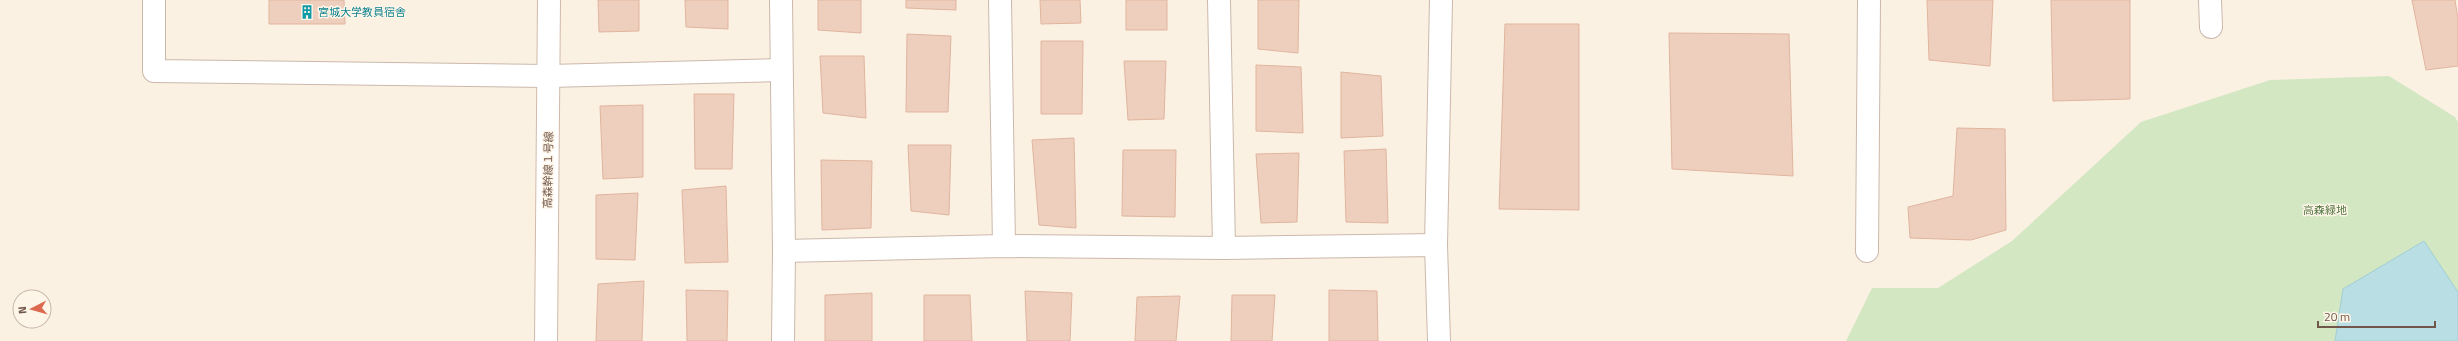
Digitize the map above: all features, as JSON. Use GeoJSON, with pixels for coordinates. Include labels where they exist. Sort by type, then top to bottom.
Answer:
{"type":"FeatureCollection","features":[{"type":"Feature","properties":{"kind":"street"},"geometry":{"type":"LineString","coordinates":[[154,0],[154,71],[549,76],[780,70]]}},
{"type":"Feature","properties":{"kind":"street","name":"高森幹線１号線"},"geometry":{"type":"LineString","coordinates":[[546,341],[550,0]]}},
{"type":"Feature","properties":{"kind":"street"},"geometry":{"type":"LineString","coordinates":[[781,0],[780,70],[784,251],[783,341]]}},
{"type":"Feature","properties":{"kind":"street"},"geometry":{"type":"LineString","coordinates":[[1000,0],[1004,246]]}},
{"type":"Feature","properties":{"kind":"street"},"geometry":{"type":"LineString","coordinates":[[1219,0],[1224,248]]}},
{"type":"Feature","properties":{"kind":"street"},"geometry":{"type":"LineString","coordinates":[[1439,341],[1436,244],[1441,0]]}},
{"type":"Feature","properties":{"kind":"street"},"geometry":{"type":"LineString","coordinates":[[1867,251],[1869,0]]}},
{"type":"Feature","properties":{"kind":"street"},"geometry":{"type":"LineString","coordinates":[[2210,0],[2212,27]]}},
{"type":"Feature","properties":{"kind":"street"},"geometry":{"type":"LineString","coordinates":[[784,251],[1004,246],[1224,248],[1436,244]]}},
{"type":"Feature","properties":{"kind":"green space","name":"高森緑地"},"geometry":{"type":"Polygon","coordinates":[[[2389,76],[2455,117],[2458,122],[2458,341],[1846,341],[1872,288],[1938,288],[2012,241],[2141,122],[2270,80],[2389,76]]]}},
{"type":"Feature","properties":{"kind":"water"},"geometry":{"type":"Polygon","coordinates":[[[2424,241],[2458,292],[2458,341],[2335,341],[2343,289],[2424,241]]]}},
{"type":"Feature","properties":{"kind":"building","name":"宮城大学教員宿舎"},"geometry":{"type":"Polygon","coordinates":[[[269,0],[344,0],[345,24],[269,24],[269,0]]]}},
{"type":"Feature","properties":{"kind":"building"},"geometry":{"type":"Polygon","coordinates":[[[598,0],[639,0],[639,31],[599,32],[598,0]]]}},
{"type":"Feature","properties":{"kind":"building"},"geometry":{"type":"Polygon","coordinates":[[[685,0],[728,0],[728,29],[686,27],[685,0]]]}},
{"type":"Feature","properties":{"kind":"building"},"geometry":{"type":"Polygon","coordinates":[[[818,0],[861,0],[861,33],[818,30],[818,0]]]}},
{"type":"Feature","properties":{"kind":"building"},"geometry":{"type":"Polygon","coordinates":[[[906,0],[956,0],[956,10],[906,8],[906,0]]]}},
{"type":"Feature","properties":{"kind":"building"},"geometry":{"type":"Polygon","coordinates":[[[1040,0],[1080,0],[1081,23],[1041,24],[1040,0]]]}},
{"type":"Feature","properties":{"kind":"building"},"geometry":{"type":"Polygon","coordinates":[[[1126,0],[1167,0],[1167,30],[1126,30],[1126,0]]]}},
{"type":"Feature","properties":{"kind":"building"},"geometry":{"type":"Polygon","coordinates":[[[1258,0],[1299,0],[1298,53],[1258,49],[1258,0]]]}},
{"type":"Feature","properties":{"kind":"building"},"geometry":{"type":"Polygon","coordinates":[[[1927,0],[1993,0],[1990,66],[1929,60],[1927,0]]]}},
{"type":"Feature","properties":{"kind":"building"},"geometry":{"type":"Polygon","coordinates":[[[2051,0],[2130,0],[2130,99],[2053,101],[2051,0]]]}},
{"type":"Feature","properties":{"kind":"building"},"geometry":{"type":"Polygon","coordinates":[[[2412,0],[2455,0],[2458,19],[2458,66],[2426,70],[2412,0]]]}},
{"type":"Feature","properties":{"kind":"building"},"geometry":{"type":"Polygon","coordinates":[[[1505,24],[1579,24],[1579,210],[1499,209],[1505,24]]]}},
{"type":"Feature","properties":{"kind":"building"},"geometry":{"type":"Polygon","coordinates":[[[1669,33],[1789,34],[1793,176],[1672,169],[1669,33]]]}},
{"type":"Feature","properties":{"kind":"building"},"geometry":{"type":"Polygon","coordinates":[[[907,34],[951,36],[948,112],[906,112],[907,34]]]}},
{"type":"Feature","properties":{"kind":"building"},"geometry":{"type":"Polygon","coordinates":[[[1041,41],[1083,41],[1082,114],[1041,114],[1041,41]]]}},
{"type":"Feature","properties":{"kind":"building"},"geometry":{"type":"Polygon","coordinates":[[[820,56],[864,56],[866,118],[823,113],[820,56]]]}},
{"type":"Feature","properties":{"kind":"building"},"geometry":{"type":"Polygon","coordinates":[[[1124,61],[1166,61],[1164,119],[1128,120],[1124,61]]]}},
{"type":"Feature","properties":{"kind":"building"},"geometry":{"type":"Polygon","coordinates":[[[1256,65],[1301,67],[1303,133],[1256,131],[1256,65]]]}},
{"type":"Feature","properties":{"kind":"building"},"geometry":{"type":"Polygon","coordinates":[[[1341,72],[1381,76],[1383,136],[1341,138],[1341,72]]]}},
{"type":"Feature","properties":{"kind":"building"},"geometry":{"type":"Polygon","coordinates":[[[694,94],[734,94],[732,169],[695,169],[694,94]]]}},
{"type":"Feature","properties":{"kind":"building"},"geometry":{"type":"Polygon","coordinates":[[[643,105],[643,177],[603,179],[600,106],[643,105]]]}},
{"type":"Feature","properties":{"kind":"building"},"geometry":{"type":"Polygon","coordinates":[[[1957,128],[2005,129],[2006,230],[1971,240],[1910,238],[1908,207],[1953,196],[1957,128]]]}},
{"type":"Feature","properties":{"kind":"building"},"geometry":{"type":"Polygon","coordinates":[[[1074,138],[1076,228],[1039,225],[1032,140],[1074,138]]]}},
{"type":"Feature","properties":{"kind":"building"},"geometry":{"type":"Polygon","coordinates":[[[908,145],[951,145],[949,215],[911,211],[908,145]]]}},
{"type":"Feature","properties":{"kind":"building"},"geometry":{"type":"Polygon","coordinates":[[[1386,149],[1388,223],[1346,222],[1344,151],[1386,149]]]}},
{"type":"Feature","properties":{"kind":"building"},"geometry":{"type":"Polygon","coordinates":[[[1123,150],[1176,150],[1175,217],[1122,216],[1123,150]]]}},
{"type":"Feature","properties":{"kind":"building"},"geometry":{"type":"Polygon","coordinates":[[[1299,153],[1297,222],[1261,223],[1256,154],[1299,153]]]}},
{"type":"Feature","properties":{"kind":"building"},"geometry":{"type":"Polygon","coordinates":[[[821,160],[872,161],[871,228],[822,230],[821,160]]]}},
{"type":"Feature","properties":{"kind":"building"},"geometry":{"type":"Polygon","coordinates":[[[726,186],[728,262],[685,263],[682,190],[726,186]]]}},
{"type":"Feature","properties":{"kind":"building"},"geometry":{"type":"Polygon","coordinates":[[[638,193],[635,260],[596,259],[596,195],[638,193]]]}},
{"type":"Feature","properties":{"kind":"building"},"geometry":{"type":"Polygon","coordinates":[[[644,281],[642,341],[596,341],[598,284],[644,281]]]}},
{"type":"Feature","properties":{"kind":"building"},"geometry":{"type":"Polygon","coordinates":[[[686,290],[728,291],[727,341],[687,341],[686,290]]]}},
{"type":"Feature","properties":{"kind":"building"},"geometry":{"type":"Polygon","coordinates":[[[1329,290],[1377,291],[1378,341],[1329,341],[1329,290]]]}},
{"type":"Feature","properties":{"kind":"building"},"geometry":{"type":"Polygon","coordinates":[[[1025,291],[1072,293],[1070,341],[1027,341],[1025,291]]]}},
{"type":"Feature","properties":{"kind":"building"},"geometry":{"type":"Polygon","coordinates":[[[872,293],[872,341],[825,341],[825,295],[872,293]]]}},
{"type":"Feature","properties":{"kind":"building"},"geometry":{"type":"Polygon","coordinates":[[[924,295],[970,295],[972,341],[924,341],[924,295]]]}},
{"type":"Feature","properties":{"kind":"building"},"geometry":{"type":"Polygon","coordinates":[[[1232,295],[1275,295],[1272,341],[1231,341],[1232,295]]]}},
{"type":"Feature","properties":{"kind":"building"},"geometry":{"type":"Polygon","coordinates":[[[1180,296],[1176,341],[1135,341],[1137,297],[1180,296]]]}},
{"type":"Feature","properties":{"kind":"place","name":"宮城大学教員宿舎"},"geometry":{"type":"Point","coordinates":[307,12]}}]}
